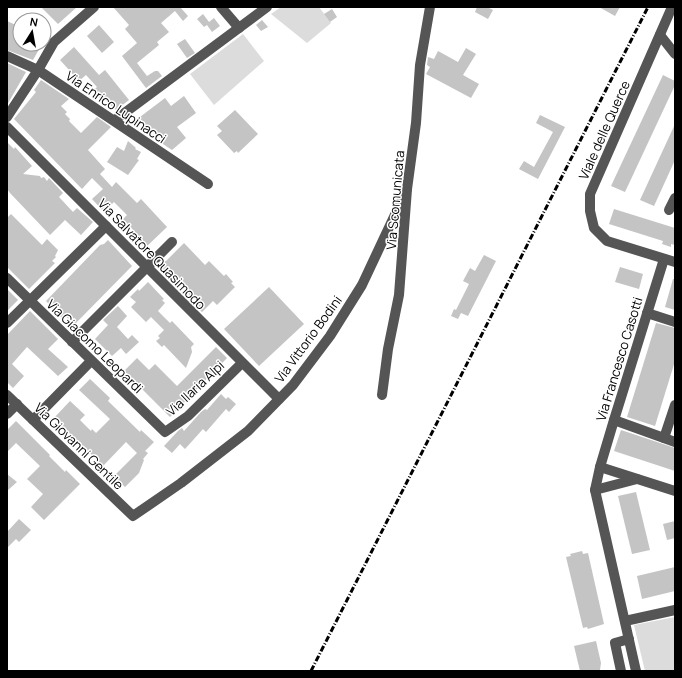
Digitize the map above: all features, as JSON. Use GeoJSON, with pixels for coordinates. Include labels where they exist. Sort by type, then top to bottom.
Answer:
{"type":"FeatureCollection","features":[{"type":"Feature","properties":{"kind":"street"},"geometry":{"type":"LineString","coordinates":[[221,7],[239,28]]}},
{"type":"Feature","properties":{"kind":"street"},"geometry":{"type":"LineString","coordinates":[[115,120],[267,7]]}},
{"type":"Feature","properties":{"kind":"street","name":"Via Scomunicata"},"geometry":{"type":"LineString","coordinates":[[382,395],[388,349],[399,295],[408,189],[416,123],[420,65],[430,7]]}},
{"type":"Feature","properties":{"kind":"street","name":"Viale delle Querce"},"geometry":{"type":"LineString","coordinates":[[672,7],[590,194],[590,211],[594,228],[607,241],[675,262]]}},
{"type":"Feature","properties":{"kind":"street"},"geometry":{"type":"LineString","coordinates":[[7,117],[38,70],[54,42],[87,9]]}},
{"type":"Feature","properties":{"kind":"street"},"geometry":{"type":"LineString","coordinates":[[660,35],[675,54]]}},
{"type":"Feature","properties":{"kind":"street","name":"Via Enrico Lupinacci"},"geometry":{"type":"LineString","coordinates":[[7,56],[38,70],[115,120],[208,184]]}},
{"type":"Feature","properties":{"kind":"street","name":"Via Salvatore Quasimodo"},"geometry":{"type":"LineString","coordinates":[[7,126],[279,399]]}},
{"type":"Feature","properties":{"kind":"street","name":"Via Vittorio Bodini"},"geometry":{"type":"LineString","coordinates":[[133,516],[181,483],[248,431],[293,385],[330,336],[362,285],[408,189]]}},
{"type":"Feature","properties":{"kind":"street"},"geometry":{"type":"LineString","coordinates":[[669,210],[675,198]]}},
{"type":"Feature","properties":{"kind":"street"},"geometry":{"type":"LineString","coordinates":[[7,323],[106,226]]}},
{"type":"Feature","properties":{"kind":"street"},"geometry":{"type":"LineString","coordinates":[[72,342],[172,242]]}},
{"type":"Feature","properties":{"kind":"street","name":"Via Francesco Casotti"},"geometry":{"type":"LineString","coordinates":[[636,671],[595,490],[614,420],[664,259]]}},
{"type":"Feature","properties":{"kind":"street","name":"Via Giacomo Leopardi"},"geometry":{"type":"LineString","coordinates":[[7,278],[165,432]]}},
{"type":"Feature","properties":{"kind":"street"},"geometry":{"type":"LineString","coordinates":[[647,313],[675,322]]}},
{"type":"Feature","properties":{"kind":"street"},"geometry":{"type":"LineString","coordinates":[[33,420],[91,361]]}},
{"type":"Feature","properties":{"kind":"street","name":"Via Ilaria Alpi"},"geometry":{"type":"LineString","coordinates":[[165,432],[188,416],[242,363]]}},
{"type":"Feature","properties":{"kind":"street","name":"Via Giovanni Gentile"},"geometry":{"type":"LineString","coordinates":[[7,395],[133,516]]}},
{"type":"Feature","properties":{"kind":"street"},"geometry":{"type":"LineString","coordinates":[[7,414],[17,404]]}},
{"type":"Feature","properties":{"kind":"street"},"geometry":{"type":"LineString","coordinates":[[664,438],[675,405]]}},
{"type":"Feature","properties":{"kind":"street"},"geometry":{"type":"LineString","coordinates":[[614,420],[675,442]]}},
{"type":"Feature","properties":{"kind":"street"},"geometry":{"type":"LineString","coordinates":[[600,467],[675,492]]}},
{"type":"Feature","properties":{"kind":"street"},"geometry":{"type":"LineString","coordinates":[[595,490],[637,479]]}},
{"type":"Feature","properties":{"kind":"street"},"geometry":{"type":"LineString","coordinates":[[625,621],[675,610]]}},
{"type":"Feature","properties":{"kind":"street"},"geometry":{"type":"LineString","coordinates":[[621,671],[615,643],[629,640]]}},
{"type":"Feature","properties":{"kind":"shaded area"},"geometry":{"type":"Polygon","coordinates":[[[281,7],[319,7],[331,23],[307,43],[271,14],[281,7]]]}},
{"type":"Feature","properties":{"kind":"shaded area"},"geometry":{"type":"Polygon","coordinates":[[[243,34],[264,61],[214,105],[190,74],[243,34]]]}},
{"type":"Feature","properties":{"kind":"shaded area"},"geometry":{"type":"Polygon","coordinates":[[[675,617],[675,671],[645,671],[634,625],[675,617]]]}},
{"type":"Feature","properties":{"kind":"building"},"geometry":{"type":"Polygon","coordinates":[[[41,7],[77,7],[58,24],[52,18],[52,12],[46,12],[41,7]]]}},
{"type":"Feature","properties":{"kind":"building"},"geometry":{"type":"Polygon","coordinates":[[[113,7],[180,7],[188,16],[183,21],[175,11],[161,23],[169,32],[157,42],[159,45],[137,63],[147,76],[155,71],[158,71],[162,76],[146,88],[122,56],[137,43],[125,29],[129,25],[113,7]]]}},
{"type":"Feature","properties":{"kind":"building"},"geometry":{"type":"Polygon","coordinates":[[[477,7],[487,7],[493,10],[488,19],[475,12],[477,7]]]}},
{"type":"Feature","properties":{"kind":"building"},"geometry":{"type":"Polygon","coordinates":[[[599,7],[620,7],[615,16],[599,7]]]}},
{"type":"Feature","properties":{"kind":"building"},"geometry":{"type":"Polygon","coordinates":[[[332,9],[337,17],[330,22],[324,14],[332,9]]]}},
{"type":"Feature","properties":{"kind":"building"},"geometry":{"type":"Polygon","coordinates":[[[203,14],[209,22],[214,18],[220,26],[212,32],[207,25],[204,27],[197,19],[203,14]]]}},
{"type":"Feature","properties":{"kind":"building"},"geometry":{"type":"Polygon","coordinates":[[[262,20],[268,27],[261,31],[256,25],[262,20]]]}},
{"type":"Feature","properties":{"kind":"building"},"geometry":{"type":"Polygon","coordinates":[[[7,21],[12,23],[12,52],[7,50],[7,21]]]}},
{"type":"Feature","properties":{"kind":"building"},"geometry":{"type":"Polygon","coordinates":[[[99,25],[114,42],[102,53],[87,36],[99,25]]]}},
{"type":"Feature","properties":{"kind":"building"},"geometry":{"type":"Polygon","coordinates":[[[185,39],[195,53],[187,58],[177,44],[185,39]]]}},
{"type":"Feature","properties":{"kind":"building"},"geometry":{"type":"Polygon","coordinates":[[[74,47],[99,75],[105,70],[129,100],[116,110],[104,99],[102,102],[93,90],[97,87],[86,75],[79,81],[60,60],[74,47]]]}},
{"type":"Feature","properties":{"kind":"building"},"geometry":{"type":"Polygon","coordinates":[[[466,48],[476,54],[463,75],[479,84],[471,98],[426,74],[430,67],[427,65],[428,57],[434,59],[438,51],[458,62],[466,48]]]}},
{"type":"Feature","properties":{"kind":"building"},"geometry":{"type":"Polygon","coordinates":[[[12,52],[38,52],[33,60],[12,52]]]}},
{"type":"Feature","properties":{"kind":"building"},"geometry":{"type":"Polygon","coordinates":[[[7,63],[26,72],[7,105],[7,63]]]}},
{"type":"Feature","properties":{"kind":"building"},"geometry":{"type":"Polygon","coordinates":[[[663,75],[675,81],[675,85],[625,192],[611,186],[663,75]]]}},
{"type":"Feature","properties":{"kind":"building"},"geometry":{"type":"Polygon","coordinates":[[[41,80],[69,99],[61,106],[67,112],[65,114],[70,119],[69,121],[81,133],[97,117],[111,127],[88,150],[105,169],[100,174],[112,187],[116,182],[137,203],[141,199],[167,227],[145,248],[135,237],[138,235],[123,219],[127,215],[114,202],[104,212],[92,199],[103,189],[92,178],[82,189],[14,119],[36,92],[34,90],[41,80]]]}},
{"type":"Feature","properties":{"kind":"building"},"geometry":{"type":"Polygon","coordinates":[[[184,96],[196,113],[177,127],[186,138],[172,150],[160,142],[163,139],[136,120],[165,98],[171,106],[184,96]]]}},
{"type":"Feature","properties":{"kind":"building"},"geometry":{"type":"Polygon","coordinates":[[[235,110],[258,134],[238,153],[237,151],[234,153],[217,135],[222,131],[217,126],[235,110]]]}},
{"type":"Feature","properties":{"kind":"building"},"geometry":{"type":"Polygon","coordinates":[[[540,115],[565,127],[538,179],[519,169],[524,161],[534,167],[553,132],[536,123],[540,115]]]}},
{"type":"Feature","properties":{"kind":"building"},"geometry":{"type":"Polygon","coordinates":[[[675,124],[675,160],[654,206],[640,200],[675,124]]]}},
{"type":"Feature","properties":{"kind":"building"},"geometry":{"type":"Polygon","coordinates":[[[128,141],[136,148],[135,149],[141,152],[137,159],[139,160],[128,175],[107,162],[117,147],[124,151],[128,141]]]}},
{"type":"Feature","properties":{"kind":"building"},"geometry":{"type":"Polygon","coordinates":[[[7,142],[14,149],[15,147],[32,166],[23,174],[40,176],[41,178],[44,177],[47,181],[49,178],[63,193],[59,197],[73,212],[77,208],[93,222],[81,235],[65,220],[50,235],[10,193],[7,189],[7,142]]]}},
{"type":"Feature","properties":{"kind":"building"},"geometry":{"type":"Polygon","coordinates":[[[614,209],[675,228],[675,245],[671,244],[671,247],[662,244],[663,241],[609,224],[614,209]]]}},
{"type":"Feature","properties":{"kind":"building"},"geometry":{"type":"Polygon","coordinates":[[[11,214],[42,245],[47,239],[58,250],[55,256],[56,257],[52,261],[55,263],[29,289],[7,267],[7,218],[11,214]]]}},
{"type":"Feature","properties":{"kind":"building"},"geometry":{"type":"Polygon","coordinates":[[[108,240],[132,266],[74,325],[65,315],[62,318],[46,301],[100,245],[104,244],[108,240]]]}},
{"type":"Feature","properties":{"kind":"building"},"geometry":{"type":"Polygon","coordinates":[[[184,243],[205,265],[209,261],[224,276],[226,274],[233,282],[231,283],[235,287],[217,305],[213,301],[202,312],[197,307],[201,303],[192,294],[189,295],[188,290],[174,276],[173,278],[167,271],[162,269],[163,261],[166,261],[184,243]]]}},
{"type":"Feature","properties":{"kind":"building"},"geometry":{"type":"Polygon","coordinates":[[[484,255],[496,261],[468,316],[461,313],[458,319],[451,316],[454,309],[456,310],[469,284],[463,281],[470,268],[475,271],[484,255]]]}},
{"type":"Feature","properties":{"kind":"building"},"geometry":{"type":"Polygon","coordinates":[[[620,267],[643,274],[639,289],[615,282],[620,267]]]}},
{"type":"Feature","properties":{"kind":"building"},"geometry":{"type":"Polygon","coordinates":[[[673,279],[675,279],[675,310],[665,307],[673,279]]]}},
{"type":"Feature","properties":{"kind":"building"},"geometry":{"type":"Polygon","coordinates":[[[148,282],[164,299],[162,300],[165,303],[158,311],[170,323],[172,321],[194,344],[191,347],[192,352],[186,368],[164,345],[162,347],[156,341],[160,338],[158,336],[164,330],[151,317],[146,322],[131,307],[136,302],[130,297],[148,282]]]}},
{"type":"Feature","properties":{"kind":"building"},"geometry":{"type":"Polygon","coordinates":[[[269,287],[304,324],[259,366],[224,329],[269,287]]]}},
{"type":"Feature","properties":{"kind":"building"},"geometry":{"type":"Polygon","coordinates":[[[7,289],[18,300],[7,311],[7,289]]]}},
{"type":"Feature","properties":{"kind":"building"},"geometry":{"type":"Polygon","coordinates":[[[118,306],[127,316],[117,327],[128,339],[132,335],[139,342],[126,354],[121,348],[112,356],[95,339],[108,325],[103,320],[118,306]]]}},
{"type":"Feature","properties":{"kind":"building"},"geometry":{"type":"Polygon","coordinates":[[[30,311],[58,339],[48,349],[68,367],[58,376],[27,347],[12,364],[24,376],[13,388],[7,382],[7,335],[30,311]]]}},
{"type":"Feature","properties":{"kind":"building"},"geometry":{"type":"Polygon","coordinates":[[[656,323],[675,328],[675,361],[655,426],[627,417],[656,323]]]}},
{"type":"Feature","properties":{"kind":"building"},"geometry":{"type":"Polygon","coordinates":[[[216,347],[227,358],[170,417],[124,371],[137,358],[149,370],[155,364],[177,386],[216,347]]]}},
{"type":"Feature","properties":{"kind":"building"},"geometry":{"type":"Polygon","coordinates":[[[90,379],[110,398],[108,401],[140,432],[141,430],[154,442],[145,451],[148,453],[143,459],[144,460],[139,473],[125,487],[114,476],[137,453],[126,442],[103,466],[54,418],[70,401],[85,415],[80,420],[91,431],[92,429],[96,433],[110,419],[79,390],[90,379]]]}},
{"type":"Feature","properties":{"kind":"building"},"geometry":{"type":"Polygon","coordinates":[[[221,394],[226,399],[228,397],[236,404],[229,412],[226,409],[206,432],[203,429],[185,449],[180,444],[172,453],[164,446],[182,428],[184,431],[201,412],[205,409],[207,410],[221,394]]]}},
{"type":"Feature","properties":{"kind":"building"},"geometry":{"type":"Polygon","coordinates":[[[16,421],[65,472],[66,470],[80,484],[44,520],[31,507],[43,494],[27,479],[40,466],[16,443],[7,452],[7,430],[16,421]]]}},
{"type":"Feature","properties":{"kind":"building"},"geometry":{"type":"Polygon","coordinates":[[[621,430],[675,448],[675,471],[614,451],[621,430]]]}},
{"type":"Feature","properties":{"kind":"building"},"geometry":{"type":"Polygon","coordinates":[[[7,474],[17,482],[7,491],[7,474]]]}},
{"type":"Feature","properties":{"kind":"building"},"geometry":{"type":"Polygon","coordinates":[[[636,492],[650,550],[632,554],[618,496],[636,492]]]}},
{"type":"Feature","properties":{"kind":"building"},"geometry":{"type":"Polygon","coordinates":[[[19,519],[31,530],[19,542],[16,539],[7,548],[7,532],[19,519]]]}},
{"type":"Feature","properties":{"kind":"building"},"geometry":{"type":"Polygon","coordinates":[[[675,521],[675,538],[667,540],[663,524],[675,521]]]}},
{"type":"Feature","properties":{"kind":"building"},"geometry":{"type":"Polygon","coordinates":[[[582,551],[583,554],[588,553],[604,624],[588,629],[587,627],[583,628],[566,557],[571,556],[570,554],[582,551]]]}},
{"type":"Feature","properties":{"kind":"building"},"geometry":{"type":"Polygon","coordinates":[[[675,567],[675,591],[642,599],[637,576],[675,567]]]}},
{"type":"Feature","properties":{"kind":"building"},"geometry":{"type":"Polygon","coordinates":[[[596,641],[601,663],[600,670],[580,671],[574,646],[596,641]]]}},
{"type":"Feature","properties":{"kind":"railway"},"geometry":{"type":"LineString","coordinates":[[311,671],[648,7]]}}]}
